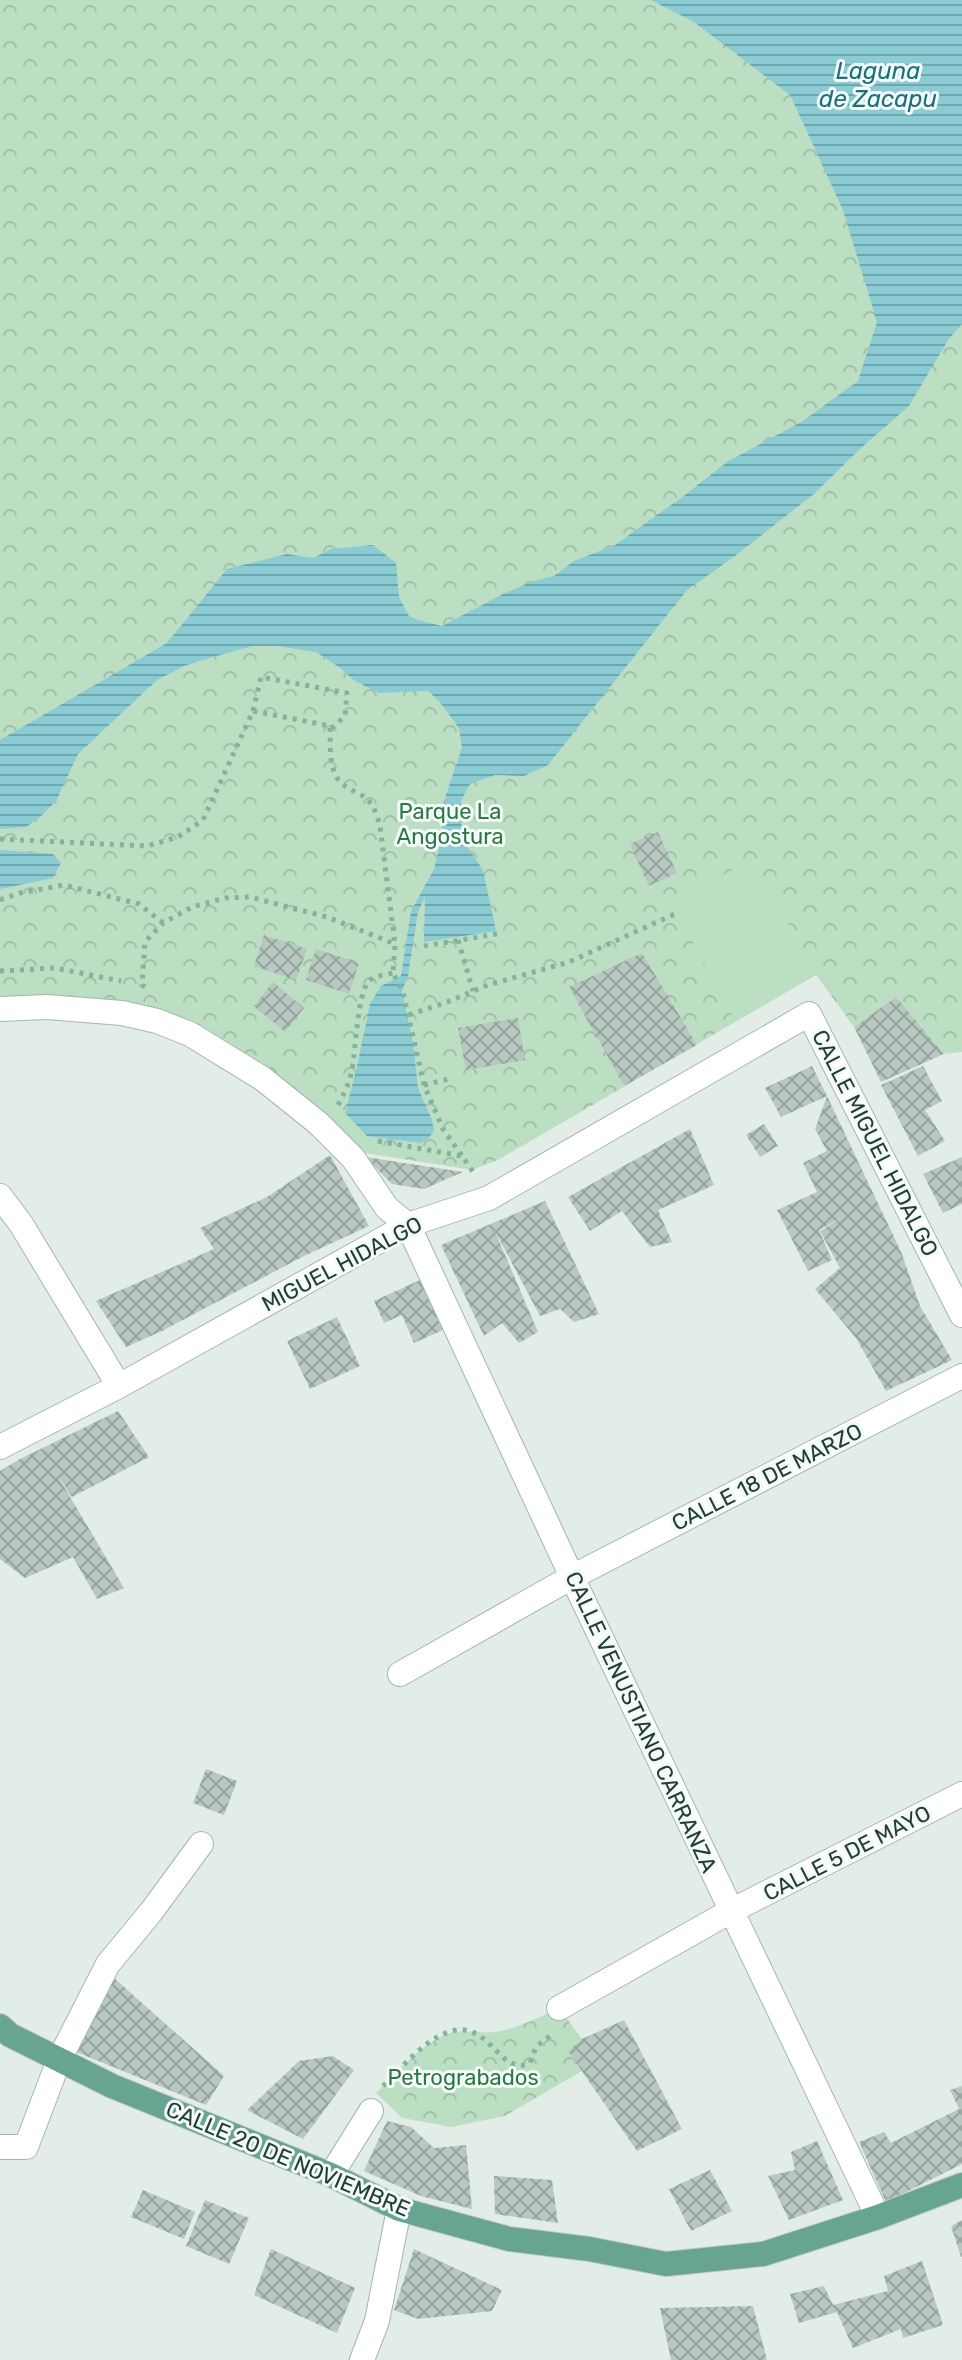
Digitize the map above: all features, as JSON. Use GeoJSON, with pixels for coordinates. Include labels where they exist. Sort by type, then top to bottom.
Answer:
{"type":"FeatureCollection","features":[{"type":"Feature","properties":{"kind":"main road","name":"CALLE 20 DE NOVIEMBRE"},"geometry":{"type":"LineString","coordinates":[[0,2026],[10,2035],[112,2086],[331,2175],[399,2209],[509,2239],[589,2249],[666,2264],[763,2254],[878,2217],[962,2185]]}},
{"type":"Feature","properties":{"kind":"street"},"geometry":{"type":"LineString","coordinates":[[0,1009],[47,1007],[122,1013],[157,1021],[190,1034],[263,1079],[318,1123],[353,1158],[387,1208],[408,1225]]}},
{"type":"Feature","properties":{"kind":"street","name":"MIGUEL HIDALGO"},"geometry":{"type":"LineString","coordinates":[[0,1447],[119,1386],[408,1225],[489,1198],[809,1014]]}},
{"type":"Feature","properties":{"kind":"street","name":"CALLE MIGUEL HIDALGO"},"geometry":{"type":"LineString","coordinates":[[809,1014],[962,1315]]}},
{"type":"Feature","properties":{"kind":"street"},"geometry":{"type":"LineString","coordinates":[[0,1196],[21,1224],[119,1386]]}},
{"type":"Feature","properties":{"kind":"street","name":"CALLE VENUSTIANO CARRANZA"},"geometry":{"type":"LineString","coordinates":[[408,1225],[572,1577],[878,2217]]}},
{"type":"Feature","properties":{"kind":"street","name":"CALLE 18 DE MARZO"},"geometry":{"type":"LineString","coordinates":[[400,1674],[572,1577],[962,1376]]}},
{"type":"Feature","properties":{"kind":"street","name":"CALLE 5 DE MAYO"},"geometry":{"type":"LineString","coordinates":[[559,2008],[731,1911],[962,1794]]}},
{"type":"Feature","properties":{"kind":"street"},"geometry":{"type":"LineString","coordinates":[[0,2147],[26,2147],[59,2060],[108,1964],[201,1844]]}},
{"type":"Feature","properties":{"kind":"street"},"geometry":{"type":"LineString","coordinates":[[331,2175],[371,2111]]}},
{"type":"Feature","properties":{"kind":"street"},"geometry":{"type":"LineString","coordinates":[[362,2360],[377,2321],[399,2209]]}},
{"type":"Feature","properties":{"kind":"path"},"geometry":{"type":"LineString","coordinates":[[0,839],[147,846],[178,837],[203,820],[253,711],[261,677],[347,693],[345,716],[331,730]]}},
{"type":"Feature","properties":{"kind":"path"},"geometry":{"type":"LineString","coordinates":[[253,711],[330,726],[329,752],[336,777],[351,791],[367,799],[377,818],[395,944],[395,976],[403,992],[424,1085],[443,1129],[489,1198]]}},
{"type":"Feature","properties":{"kind":"path"},"geometry":{"type":"LineString","coordinates":[[0,900],[64,885],[139,904],[163,923]]}},
{"type":"Feature","properties":{"kind":"path"},"geometry":{"type":"LineString","coordinates":[[155,992],[142,985],[145,942],[163,923],[192,907],[225,898],[250,897],[327,917],[395,944]]}},
{"type":"Feature","properties":{"kind":"path"},"geometry":{"type":"LineString","coordinates":[[409,1015],[488,985],[569,962],[677,913]]}},
{"type":"Feature","properties":{"kind":"path"},"geometry":{"type":"LineString","coordinates":[[424,946],[497,934]]}},
{"type":"Feature","properties":{"kind":"path"},"geometry":{"type":"LineString","coordinates":[[458,940],[473,991]]}},
{"type":"Feature","properties":{"kind":"path"},"geometry":{"type":"LineString","coordinates":[[0,971],[55,968],[127,982]]}},
{"type":"Feature","properties":{"kind":"path"},"geometry":{"type":"LineString","coordinates":[[343,1115],[336,1105],[352,1071],[365,990],[369,981],[377,977],[395,976]]}},
{"type":"Feature","properties":{"kind":"path"},"geometry":{"type":"LineString","coordinates":[[424,1085],[453,1078]]}},
{"type":"Feature","properties":{"kind":"path"},"geometry":{"type":"LineString","coordinates":[[366,1139],[462,1156]]}},
{"type":"Feature","properties":{"kind":"path"},"geometry":{"type":"LineString","coordinates":[[371,2111],[376,2093],[427,2045],[458,2030],[476,2033],[514,2066],[530,2063],[536,2047],[550,2037],[559,2008]]}},
{"type":"Feature","properties":{"kind":"green space","name":"Parque La Angostura"},"geometry":{"type":"Polygon","coordinates":[[[0,0],[962,0],[962,1052],[944,1054],[896,997],[854,1027],[816,975],[498,1160],[472,1170],[365,1153],[191,1031],[0,1006],[0,0]]]}},
{"type":"Feature","properties":{"kind":"green space"},"geometry":{"type":"Polygon","coordinates":[[[753,859],[816,975],[735,1021],[671,902],[753,859]]]}},
{"type":"Feature","properties":{"kind":"green space","name":"Petrograbados"},"geometry":{"type":"Polygon","coordinates":[[[559,2008],[582,2039],[568,2051],[582,2071],[505,2116],[451,2127],[402,2118],[376,2093],[418,2052],[447,2034],[504,2030],[559,2008]]]}},
{"type":"Feature","properties":{"kind":"water","name":"Laguna de Zacapu"},"geometry":{"type":"Polygon","coordinates":[[[651,0],[962,0],[962,324],[948,340],[909,406],[815,493],[687,590],[548,765],[524,776],[495,775],[470,784],[461,801],[462,839],[483,870],[496,931],[424,942],[425,897],[418,912],[408,976],[402,991],[418,1088],[434,1131],[420,1143],[367,1136],[345,1113],[370,1004],[381,986],[401,976],[411,911],[434,869],[446,795],[462,748],[459,728],[439,701],[428,691],[379,693],[355,681],[316,652],[253,646],[209,658],[157,680],[78,754],[56,801],[40,817],[26,827],[0,829],[0,740],[167,643],[227,569],[287,554],[313,558],[331,549],[373,545],[396,563],[399,597],[410,618],[442,626],[503,594],[554,576],[574,561],[615,545],[727,462],[803,421],[858,381],[877,322],[843,210],[790,95],[694,22],[651,0]]]}},
{"type":"Feature","properties":{"kind":"water"},"geometry":{"type":"Polygon","coordinates":[[[0,850],[53,854],[61,863],[53,878],[0,889],[0,850]]]}},
{"type":"Feature","properties":{"kind":"building"},"geometry":{"type":"Polygon","coordinates":[[[658,832],[677,873],[649,886],[630,844],[658,832]]]}},
{"type":"Feature","properties":{"kind":"building"},"geometry":{"type":"Polygon","coordinates":[[[264,935],[307,949],[296,980],[254,966],[264,935]]]}},
{"type":"Feature","properties":{"kind":"building"},"geometry":{"type":"Polygon","coordinates":[[[316,949],[359,963],[349,994],[306,980],[316,949]]]}},
{"type":"Feature","properties":{"kind":"building"},"geometry":{"type":"Polygon","coordinates":[[[642,953],[697,1045],[624,1086],[569,987],[642,953]]]}},
{"type":"Feature","properties":{"kind":"building"},"geometry":{"type":"Polygon","coordinates":[[[273,982],[304,1008],[285,1032],[254,1006],[273,982]]]}},
{"type":"Feature","properties":{"kind":"building"},"geometry":{"type":"Polygon","coordinates":[[[896,997],[944,1054],[881,1082],[854,1027],[896,997]]]}},
{"type":"Feature","properties":{"kind":"building"},"geometry":{"type":"Polygon","coordinates":[[[518,1018],[525,1060],[466,1070],[458,1028],[518,1018]]]}},
{"type":"Feature","properties":{"kind":"building"},"geometry":{"type":"Polygon","coordinates":[[[812,1066],[827,1096],[781,1117],[765,1088],[812,1066]]]}},
{"type":"Feature","properties":{"kind":"building"},"geometry":{"type":"Polygon","coordinates":[[[923,1066],[942,1101],[925,1110],[945,1141],[918,1156],[881,1085],[923,1066]]]}},
{"type":"Feature","properties":{"kind":"building"},"geometry":{"type":"Polygon","coordinates":[[[827,1096],[902,1254],[920,1306],[952,1360],[886,1391],[856,1338],[815,1289],[840,1268],[820,1231],[845,1216],[819,1230],[832,1260],[808,1271],[777,1210],[817,1192],[803,1163],[827,1151],[815,1129],[827,1096]]]}},
{"type":"Feature","properties":{"kind":"building"},"geometry":{"type":"Polygon","coordinates":[[[764,1124],[778,1146],[760,1157],[746,1135],[764,1124]]]}},
{"type":"Feature","properties":{"kind":"building"},"geometry":{"type":"Polygon","coordinates":[[[690,1129],[714,1185],[658,1210],[672,1242],[650,1247],[622,1211],[590,1231],[568,1197],[690,1129]]]}},
{"type":"Feature","properties":{"kind":"building"},"geometry":{"type":"Polygon","coordinates":[[[330,1155],[369,1226],[126,1347],[96,1301],[214,1249],[200,1228],[267,1197],[330,1155]]]}},
{"type":"Feature","properties":{"kind":"building"},"geometry":{"type":"Polygon","coordinates":[[[365,1157],[463,1172],[424,1189],[392,1184],[365,1157]]]}},
{"type":"Feature","properties":{"kind":"building"},"geometry":{"type":"Polygon","coordinates":[[[962,1157],[962,1204],[943,1213],[923,1174],[962,1157]]]}},
{"type":"Feature","properties":{"kind":"building"},"geometry":{"type":"Polygon","coordinates":[[[545,1201],[599,1314],[574,1322],[560,1309],[540,1316],[494,1229],[538,1332],[519,1343],[502,1323],[484,1336],[441,1245],[545,1201]]]}},
{"type":"Feature","properties":{"kind":"building"},"geometry":{"type":"Polygon","coordinates":[[[420,1280],[443,1330],[414,1343],[402,1315],[384,1323],[374,1301],[420,1280]]]}},
{"type":"Feature","properties":{"kind":"building"},"geometry":{"type":"Polygon","coordinates":[[[337,1317],[360,1366],[310,1389],[287,1341],[337,1317]]]}},
{"type":"Feature","properties":{"kind":"building"},"geometry":{"type":"Polygon","coordinates":[[[118,1411],[149,1457],[72,1497],[56,1473],[124,1588],[97,1599],[73,1557],[25,1578],[0,1559],[0,1471],[118,1411]]]}},
{"type":"Feature","properties":{"kind":"building"},"geometry":{"type":"Polygon","coordinates":[[[206,1769],[237,1781],[224,1815],[193,1803],[206,1769]]]}},
{"type":"Feature","properties":{"kind":"building"},"geometry":{"type":"Polygon","coordinates":[[[114,1978],[224,2076],[206,2105],[74,2051],[114,1978]]]}},
{"type":"Feature","properties":{"kind":"building"},"geometry":{"type":"Polygon","coordinates":[[[624,2020],[682,2129],[637,2151],[568,2051],[582,2039],[624,2020]]]}},
{"type":"Feature","properties":{"kind":"building"},"geometry":{"type":"Polygon","coordinates":[[[333,2056],[354,2070],[303,2139],[247,2110],[299,2061],[333,2056]]]}},
{"type":"Feature","properties":{"kind":"building"},"geometry":{"type":"Polygon","coordinates":[[[962,2086],[962,2164],[886,2202],[859,2142],[884,2132],[891,2143],[959,2109],[950,2090],[962,2086]]]}},
{"type":"Feature","properties":{"kind":"building"},"geometry":{"type":"Polygon","coordinates":[[[387,2121],[411,2127],[434,2148],[466,2145],[472,2209],[421,2196],[364,2171],[387,2121]]]}},
{"type":"Feature","properties":{"kind":"building"},"geometry":{"type":"Polygon","coordinates":[[[817,2141],[843,2200],[789,2220],[768,2176],[795,2170],[791,2152],[817,2141]]]}},
{"type":"Feature","properties":{"kind":"building"},"geometry":{"type":"Polygon","coordinates":[[[710,2170],[732,2211],[691,2231],[669,2189],[710,2170]]]}},
{"type":"Feature","properties":{"kind":"building"},"geometry":{"type":"Polygon","coordinates":[[[494,2176],[552,2180],[558,2223],[495,2214],[494,2176]]]}},
{"type":"Feature","properties":{"kind":"building"},"geometry":{"type":"Polygon","coordinates":[[[143,2190],[195,2212],[184,2239],[131,2217],[143,2190]]]}},
{"type":"Feature","properties":{"kind":"building"},"geometry":{"type":"Polygon","coordinates":[[[205,2200],[249,2218],[229,2264],[186,2246],[205,2200]]]}},
{"type":"Feature","properties":{"kind":"building"},"geometry":{"type":"Polygon","coordinates":[[[962,2220],[962,2257],[961,2257],[951,2226],[962,2220]]]}},
{"type":"Feature","properties":{"kind":"building"},"geometry":{"type":"Polygon","coordinates":[[[271,2249],[355,2288],[337,2333],[254,2295],[271,2249]]]}},
{"type":"Feature","properties":{"kind":"building"},"geometry":{"type":"Polygon","coordinates":[[[414,2249],[502,2290],[492,2311],[418,2319],[394,2310],[414,2249]]]}},
{"type":"Feature","properties":{"kind":"building"},"geometry":{"type":"Polygon","coordinates":[[[922,2261],[943,2325],[903,2338],[901,2329],[853,2348],[837,2312],[799,2323],[790,2294],[824,2286],[833,2305],[888,2291],[884,2276],[922,2261]]]}},
{"type":"Feature","properties":{"kind":"building"},"geometry":{"type":"Polygon","coordinates":[[[753,2306],[767,2360],[671,2360],[660,2308],[753,2306]]]}}]}
